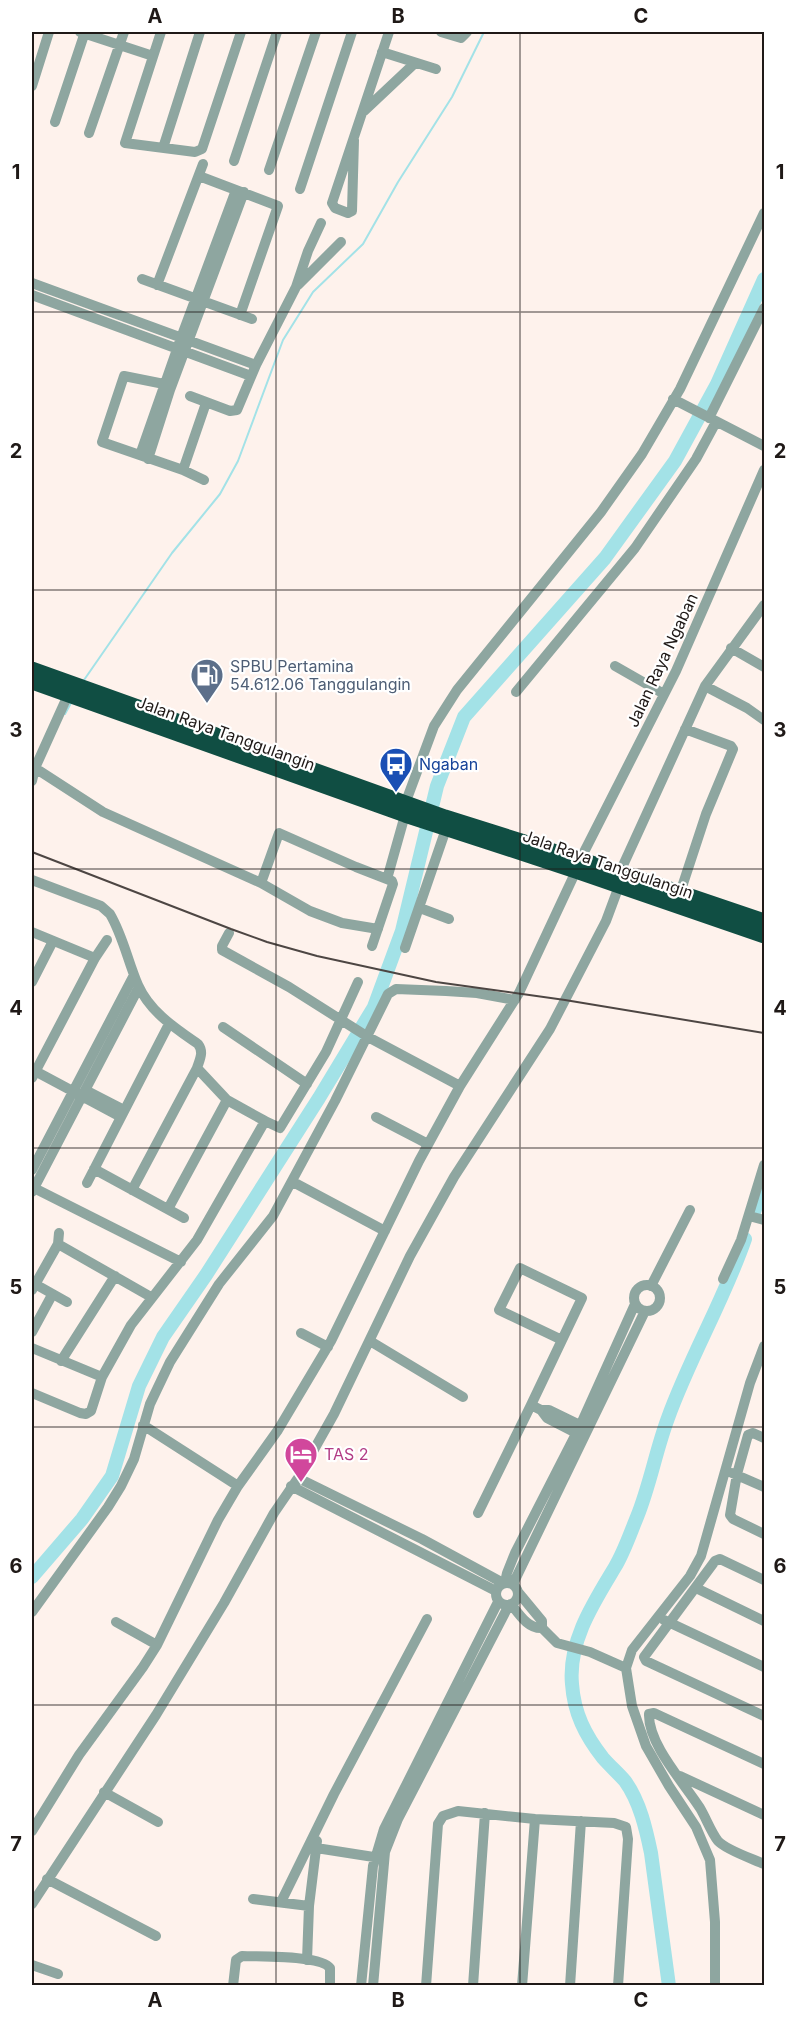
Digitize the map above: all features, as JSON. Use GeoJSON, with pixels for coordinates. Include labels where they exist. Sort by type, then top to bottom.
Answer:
{"type":"FeatureCollection","features":[{"type":"Feature","properties":{"kind":"highway","name":"Jalan Raya Tanggulangin"},"geometry":{"type":"LineString","coordinates":[[32,669],[77,694]]}},
{"type":"Feature","properties":{"kind":"highway","name":"Jalan Raya Tanggulangin"},"geometry":{"type":"LineString","coordinates":[[32,682],[77,694],[407,810],[443,825]]}},
{"type":"Feature","properties":{"kind":"highway","name":"Jala Raya Tanggulangin"},"geometry":{"type":"LineString","coordinates":[[443,825],[620,879],[736,919],[765,936]]}},
{"type":"Feature","properties":{"kind":"highway"},"geometry":{"type":"LineString","coordinates":[[620,879],[681,893],[736,919],[765,921]]}},
{"type":"Feature","properties":{"kind":"street"},"geometry":{"type":"LineString","coordinates":[[32,86],[49,32]]}},
{"type":"Feature","properties":{"kind":"street"},"geometry":{"type":"LineString","coordinates":[[55,123],[83,32],[153,56]]}},
{"type":"Feature","properties":{"kind":"street"},"geometry":{"type":"LineString","coordinates":[[89,133],[124,32]]}},
{"type":"Feature","properties":{"kind":"street"},"geometry":{"type":"LineString","coordinates":[[161,32],[125,143],[195,152],[202,149],[241,32]]}},
{"type":"Feature","properties":{"kind":"street"},"geometry":{"type":"LineString","coordinates":[[163,148],[200,32]]}},
{"type":"Feature","properties":{"kind":"street"},"geometry":{"type":"LineString","coordinates":[[234,161],[277,32]]}},
{"type":"Feature","properties":{"kind":"street"},"geometry":{"type":"LineString","coordinates":[[268,170],[316,32]]}},
{"type":"Feature","properties":{"kind":"street"},"geometry":{"type":"LineString","coordinates":[[300,189],[352,32]]}},
{"type":"Feature","properties":{"kind":"street"},"geometry":{"type":"LineString","coordinates":[[354,140],[352,211],[348,213],[335,208],[332,203],[388,32]]}},
{"type":"Feature","properties":{"kind":"street"},"geometry":{"type":"LineString","coordinates":[[441,32],[461,38],[467,32]]}},
{"type":"Feature","properties":{"kind":"street"},"geometry":{"type":"LineString","coordinates":[[382,52],[436,69]]}},
{"type":"Feature","properties":{"kind":"street"},"geometry":{"type":"LineString","coordinates":[[363,111],[416,63]]}},
{"type":"Feature","properties":{"kind":"street"},"geometry":{"type":"LineString","coordinates":[[158,285],[203,164]]}},
{"type":"Feature","properties":{"kind":"street"},"geometry":{"type":"LineString","coordinates":[[199,176],[278,206],[240,315]]}},
{"type":"Feature","properties":{"kind":"street"},"geometry":{"type":"LineString","coordinates":[[144,457],[240,191]]}},
{"type":"Feature","properties":{"kind":"street"},"geometry":{"type":"LineString","coordinates":[[387,879],[434,726],[457,690],[601,512],[678,402],[765,213]]}},
{"type":"Feature","properties":{"kind":"street"},"geometry":{"type":"LineString","coordinates":[[190,396],[230,411],[237,410],[256,365],[296,287],[308,251],[321,223]]}},
{"type":"Feature","properties":{"kind":"street"},"geometry":{"type":"LineString","coordinates":[[296,287],[341,242]]}},
{"type":"Feature","properties":{"kind":"street"},"geometry":{"type":"LineString","coordinates":[[142,279],[252,319]]}},
{"type":"Feature","properties":{"kind":"street"},"geometry":{"type":"LineString","coordinates":[[32,284],[183,344],[251,376]]}},
{"type":"Feature","properties":{"kind":"street"},"geometry":{"type":"LineString","coordinates":[[32,296],[256,365]]}},
{"type":"Feature","properties":{"kind":"street"},"geometry":{"type":"LineString","coordinates":[[516,692],[635,548],[696,459],[710,419],[765,308]]}},
{"type":"Feature","properties":{"kind":"street"},"geometry":{"type":"LineString","coordinates":[[144,457],[164,384],[183,344]]}},
{"type":"Feature","properties":{"kind":"street"},"geometry":{"type":"LineString","coordinates":[[164,384],[128,375],[123,378],[102,442],[183,470],[204,480]]}},
{"type":"Feature","properties":{"kind":"street"},"geometry":{"type":"LineString","coordinates":[[678,402],[765,446]]}},
{"type":"Feature","properties":{"kind":"street"},"geometry":{"type":"LineString","coordinates":[[183,470],[206,403]]}},
{"type":"Feature","properties":{"kind":"street","name":"Jalan Raya Ngaban"},"geometry":{"type":"LineString","coordinates":[[32,1831],[79,1755],[138,1675],[157,1645],[218,1520],[238,1486],[278,1430],[328,1347],[428,1144],[460,1086],[515,1000],[578,866],[664,694],[765,470]]}},
{"type":"Feature","properties":{"kind":"street"},"geometry":{"type":"LineString","coordinates":[[32,1904],[184,1671],[334,1414],[410,1256],[454,1177],[550,1029],[606,921],[620,879],[705,686],[765,604]]}},
{"type":"Feature","properties":{"kind":"street"},"geometry":{"type":"LineString","coordinates":[[731,648],[765,667]]}},
{"type":"Feature","properties":{"kind":"street"},"geometry":{"type":"LineString","coordinates":[[615,666],[664,694]]}},
{"type":"Feature","properties":{"kind":"street"},"geometry":{"type":"LineString","coordinates":[[705,686],[765,720]]}},
{"type":"Feature","properties":{"kind":"street"},"geometry":{"type":"LineString","coordinates":[[32,781],[77,694]]}},
{"type":"Feature","properties":{"kind":"street"},"geometry":{"type":"LineString","coordinates":[[681,893],[706,814],[733,749],[731,746],[685,729]]}},
{"type":"Feature","properties":{"kind":"street"},"geometry":{"type":"LineString","coordinates":[[38,770],[103,812],[261,883],[310,911],[342,923],[378,929]]}},
{"type":"Feature","properties":{"kind":"street"},"geometry":{"type":"LineString","coordinates":[[405,948],[420,908],[443,825]]}},
{"type":"Feature","properties":{"kind":"street"},"geometry":{"type":"LineString","coordinates":[[261,883],[279,832],[392,881],[393,884],[372,946]]}},
{"type":"Feature","properties":{"kind":"street"},"geometry":{"type":"LineString","coordinates":[[32,880],[101,906],[110,914],[139,987],[169,1024],[201,1047],[202,1052],[197,1068],[132,1190]]}},
{"type":"Feature","properties":{"kind":"street"},"geometry":{"type":"LineString","coordinates":[[420,908],[449,919]]}},
{"type":"Feature","properties":{"kind":"street"},"geometry":{"type":"LineString","coordinates":[[32,932],[95,958]]}},
{"type":"Feature","properties":{"kind":"street"},"geometry":{"type":"LineString","coordinates":[[229,933],[222,950],[289,987],[365,1035],[460,1086]]}},
{"type":"Feature","properties":{"kind":"street"},"geometry":{"type":"LineString","coordinates":[[107,940],[95,958],[35,1072],[123,1114]]}},
{"type":"Feature","properties":{"kind":"street"},"geometry":{"type":"LineString","coordinates":[[32,982],[53,941]]}},
{"type":"Feature","properties":{"kind":"street"},"geometry":{"type":"LineString","coordinates":[[134,975],[32,1189],[181,1262]]}},
{"type":"Feature","properties":{"kind":"street"},"geometry":{"type":"LineString","coordinates":[[197,1068],[227,1100],[280,1128],[343,1022],[358,982]]}},
{"type":"Feature","properties":{"kind":"street"},"geometry":{"type":"LineString","coordinates":[[32,1170],[139,987]]}},
{"type":"Feature","properties":{"kind":"street"},"geometry":{"type":"LineString","coordinates":[[32,1612],[108,1507],[121,1485],[134,1459],[150,1404],[170,1362],[219,1284],[273,1216],[293,1182],[365,1035],[388,994],[396,989],[477,993],[515,1000]]}},
{"type":"Feature","properties":{"kind":"street"},"geometry":{"type":"LineString","coordinates":[[87,1183],[169,1024]]}},
{"type":"Feature","properties":{"kind":"street"},"geometry":{"type":"LineString","coordinates":[[223,1027],[308,1084]]}},
{"type":"Feature","properties":{"kind":"street"},"geometry":{"type":"LineString","coordinates":[[168,1209],[227,1100]]}},
{"type":"Feature","properties":{"kind":"street"},"geometry":{"type":"LineString","coordinates":[[376,1117],[428,1144]]}},
{"type":"Feature","properties":{"kind":"street"},"geometry":{"type":"LineString","coordinates":[[32,1393],[80,1413],[86,1414],[91,1411],[102,1377],[131,1325],[197,1240],[266,1120]]}},
{"type":"Feature","properties":{"kind":"street"},"geometry":{"type":"LineString","coordinates":[[723,1279],[750,1216],[765,1165]]}},
{"type":"Feature","properties":{"kind":"street"},"geometry":{"type":"LineString","coordinates":[[94,1169],[184,1218]]}},
{"type":"Feature","properties":{"kind":"street"},"geometry":{"type":"LineString","coordinates":[[293,1182],[385,1231]]}},
{"type":"Feature","properties":{"kind":"street"},"geometry":{"type":"LineString","coordinates":[[651,1286],[690,1210]]}},
{"type":"Feature","properties":{"kind":"street"},"geometry":{"type":"LineString","coordinates":[[750,1216],[765,1220]]}},
{"type":"Feature","properties":{"kind":"street"},"geometry":{"type":"LineString","coordinates":[[67,1302],[33,1287],[58,1239],[151,1297]]}},
{"type":"Feature","properties":{"kind":"street"},"geometry":{"type":"LineString","coordinates":[[478,1513],[536,1407],[562,1340],[582,1298],[519,1268],[500,1310],[562,1340]]}},
{"type":"Feature","properties":{"kind":"street"},"geometry":{"type":"LineString","coordinates":[[61,1361],[116,1276]]}},
{"type":"Feature","properties":{"kind":"street"},"geometry":{"type":"LineString","coordinates":[[615,1362],[635,1304],[636,1292],[645,1285],[656,1289],[660,1295],[657,1307],[652,1311],[639,1309],[635,1304]]}},
{"type":"Feature","properties":{"kind":"street"},"geometry":{"type":"LineString","coordinates":[[32,1332],[52,1295]]}},
{"type":"Feature","properties":{"kind":"street"},"geometry":{"type":"LineString","coordinates":[[361,1986],[380,1855],[507,1593],[615,1362],[645,1311]]}},
{"type":"Feature","properties":{"kind":"street"},"geometry":{"type":"LineString","coordinates":[[301,1333],[328,1347]]}},
{"type":"Feature","properties":{"kind":"street"},"geometry":{"type":"LineString","coordinates":[[370,1341],[463,1397]]}},
{"type":"Feature","properties":{"kind":"street"},"geometry":{"type":"LineString","coordinates":[[715,1986],[715,1922],[710,1860],[696,1827],[646,1746],[628,1690],[626,1668],[632,1650],[697,1565],[705,1546],[750,1383],[764,1346]]}},
{"type":"Feature","properties":{"kind":"street"},"geometry":{"type":"LineString","coordinates":[[32,1348],[102,1377]]}},
{"type":"Feature","properties":{"kind":"street"},"geometry":{"type":"LineString","coordinates":[[536,1407],[549,1410],[582,1431]]}},
{"type":"Feature","properties":{"kind":"street"},"geometry":{"type":"LineString","coordinates":[[143,1425],[238,1486]]}},
{"type":"Feature","properties":{"kind":"street"},"geometry":{"type":"LineString","coordinates":[[765,1438],[753,1433],[747,1435],[730,1516],[765,1534]]}},
{"type":"Feature","properties":{"kind":"street"},"geometry":{"type":"LineString","coordinates":[[726,1470],[765,1487]]}},
{"type":"Feature","properties":{"kind":"street"},"geometry":{"type":"LineString","coordinates":[[294,1482],[422,1539],[507,1593],[542,1621],[542,1628],[561,1645],[590,1652],[626,1668]]}},
{"type":"Feature","properties":{"kind":"street"},"geometry":{"type":"LineString","coordinates":[[294,1482],[417,1550],[507,1593]]}},
{"type":"Feature","properties":{"kind":"street"},"geometry":{"type":"LineString","coordinates":[[417,1550],[422,1539]]}},
{"type":"Feature","properties":{"kind":"street"},"geometry":{"type":"LineString","coordinates":[[765,1580],[719,1559],[713,1562],[645,1655],[646,1661],[765,1716]]}},
{"type":"Feature","properties":{"kind":"street"},"geometry":{"type":"LineString","coordinates":[[696,1588],[765,1621]]}},
{"type":"Feature","properties":{"kind":"street"},"geometry":{"type":"LineString","coordinates":[[658,1617],[765,1667]]}},
{"type":"Feature","properties":{"kind":"street"},"geometry":{"type":"LineString","coordinates":[[280,1902],[313,1844],[334,1794],[428,1620]]}},
{"type":"Feature","properties":{"kind":"street"},"geometry":{"type":"LineString","coordinates":[[116,1622],[157,1645]]}},
{"type":"Feature","properties":{"kind":"street"},"geometry":{"type":"LineString","coordinates":[[765,1764],[654,1713],[649,1714],[650,1727],[662,1753],[718,1841],[765,1864]]}},
{"type":"Feature","properties":{"kind":"street"},"geometry":{"type":"LineString","coordinates":[[669,1786],[678,1776]]}},
{"type":"Feature","properties":{"kind":"street"},"geometry":{"type":"LineString","coordinates":[[678,1776],[765,1815]]}},
{"type":"Feature","properties":{"kind":"street"},"geometry":{"type":"LineString","coordinates":[[104,1792],[158,1822]]}},
{"type":"Feature","properties":{"kind":"street"},"geometry":{"type":"LineString","coordinates":[[426,1986],[438,1824],[443,1816],[455,1812],[619,1824],[626,1827],[628,1833],[618,1986]]}},
{"type":"Feature","properties":{"kind":"street"},"geometry":{"type":"LineString","coordinates":[[473,1986],[484,1813]]}},
{"type":"Feature","properties":{"kind":"street"},"geometry":{"type":"LineString","coordinates":[[522,1986],[535,1819]]}},
{"type":"Feature","properties":{"kind":"street"},"geometry":{"type":"LineString","coordinates":[[570,1986],[581,1821]]}},
{"type":"Feature","properties":{"kind":"street"},"geometry":{"type":"LineString","coordinates":[[313,1844],[380,1855]]}},
{"type":"Feature","properties":{"kind":"street"},"geometry":{"type":"LineString","coordinates":[[307,1960],[313,1844]]}},
{"type":"Feature","properties":{"kind":"street"},"geometry":{"type":"LineString","coordinates":[[373,1986],[380,1855]]}},
{"type":"Feature","properties":{"kind":"street"},"geometry":{"type":"LineString","coordinates":[[47,1879],[156,1936]]}},
{"type":"Feature","properties":{"kind":"street"},"geometry":{"type":"LineString","coordinates":[[253,1899],[309,1906]]}},
{"type":"Feature","properties":{"kind":"street"},"geometry":{"type":"LineString","coordinates":[[232,1986],[236,1960],[240,1956],[325,1963],[331,1971],[330,1986]]}},
{"type":"Feature","properties":{"kind":"street"},"geometry":{"type":"LineString","coordinates":[[32,1965],[58,1974]]}},
{"type":"Feature","properties":{"kind":"waterway"},"geometry":{"type":"LineString","coordinates":[[84,680],[172,553],[220,494],[238,461],[283,340],[313,292],[363,244],[398,182],[452,97],[484,32]]}},
{"type":"Feature","properties":{"kind":"waterway"},"geometry":{"type":"LineString","coordinates":[[32,1577],[82,1519],[112,1476],[139,1386],[163,1337],[206,1275],[374,1007],[402,931],[437,786],[464,717],[605,558],[675,461],[717,384],[764,279]]}},
{"type":"Feature","properties":{"kind":"waterway"},"geometry":{"type":"LineString","coordinates":[[65,714],[71,703]]}},
{"type":"Feature","properties":{"kind":"waterway"},"geometry":{"type":"LineString","coordinates":[[32,796],[33,784]]}},
{"type":"Feature","properties":{"kind":"waterway"},"geometry":{"type":"LineString","coordinates":[[754,1212],[764,1183]]}},
{"type":"Feature","properties":{"kind":"waterway"},"geometry":{"type":"LineString","coordinates":[[669,1986],[651,1853],[642,1816],[625,1781],[603,1758],[582,1723],[573,1695],[572,1668],[574,1652],[584,1622],[627,1543],[642,1505],[677,1395],[737,1262],[745,1239]]}},
{"type":"Feature","properties":{"kind":"railway"},"geometry":{"type":"LineString","coordinates":[[32,852],[231,929],[317,956],[436,982],[565,1000],[764,1033]]}},
{"type":"Feature","properties":{"kind":"place","name":"SPBU Pertamina 54.612.06 Tanggulangin"},"geometry":{"type":"Point","coordinates":[207,704]}},
{"type":"Feature","properties":{"kind":"place","name":"Ngaban"},"geometry":{"type":"Point","coordinates":[396,793]}},
{"type":"Feature","properties":{"kind":"place","name":"TAS 2"},"geometry":{"type":"Point","coordinates":[301,1483]}}]}
